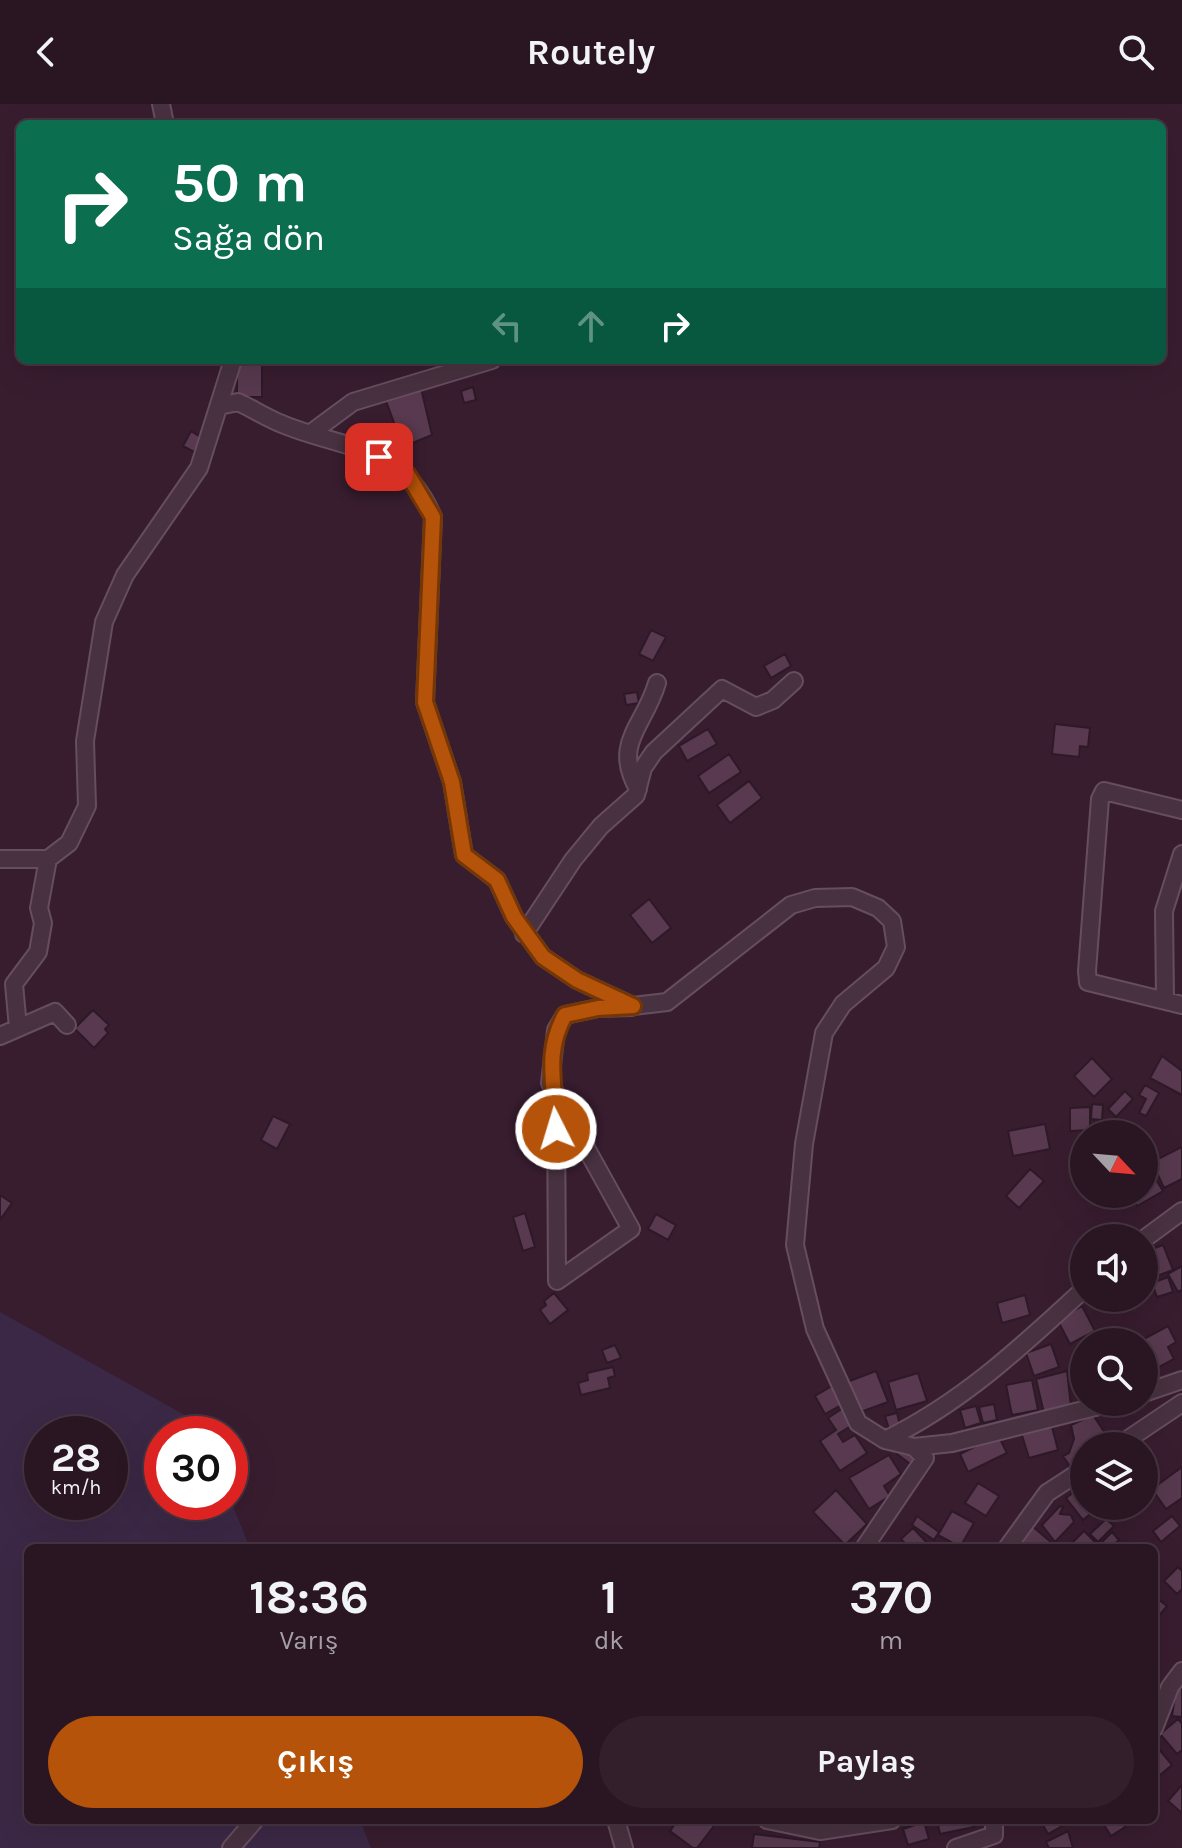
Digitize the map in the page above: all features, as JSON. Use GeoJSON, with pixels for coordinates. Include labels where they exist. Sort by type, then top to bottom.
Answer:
{"type":"FeatureCollection","features":[{"type":"Feature","properties":{"kind":"street"},"geometry":{"type":"LineString","coordinates":[[0,859],[48,859],[69,843],[87,806],[85,741],[104,622],[125,575],[199,468],[232,364]]}},
{"type":"Feature","properties":{"kind":"street"},"geometry":{"type":"LineString","coordinates":[[311,433],[353,402],[479,364]]}},
{"type":"Feature","properties":{"kind":"street"},"geometry":{"type":"LineString","coordinates":[[219,406],[238,402],[283,425],[379,457],[408,475],[433,517],[425,702],[452,782],[464,855],[497,880],[524,934],[543,957],[577,980],[633,1006]]}},
{"type":"Feature","properties":{"kind":"street"},"geometry":{"type":"LineString","coordinates":[[524,934],[573,860],[601,826],[636,795],[643,768],[654,752],[722,689],[756,707],[773,700],[794,681]]}},
{"type":"Feature","properties":{"kind":"street"},"geometry":{"type":"LineString","coordinates":[[638,789],[629,774],[626,753],[651,705],[657,683]]}},
{"type":"Feature","properties":{"kind":"street"},"geometry":{"type":"LineString","coordinates":[[1182,810],[1104,791],[1100,799],[1088,982],[1182,1005]]}},
{"type":"Feature","properties":{"kind":"street"},"geometry":{"type":"LineString","coordinates":[[1165,999],[1164,911],[1182,854]]}},
{"type":"Feature","properties":{"kind":"street"},"geometry":{"type":"LineString","coordinates":[[18,1028],[14,984],[38,952],[43,923],[39,908],[48,859]]}},
{"type":"Feature","properties":{"kind":"street"},"geometry":{"type":"LineString","coordinates":[[556,1098],[557,1281],[631,1229],[550,1083],[556,1030],[565,1015],[598,1008],[667,1002],[791,905],[815,898],[852,897],[878,908],[892,921],[896,947],[886,968],[843,1004],[824,1033],[804,1144],[795,1245],[815,1329],[858,1423],[885,1440],[914,1447],[952,1443],[1070,1413]]}},
{"type":"Feature","properties":{"kind":"street"},"geometry":{"type":"LineString","coordinates":[[0,1036],[55,1012],[67,1025]]}},
{"type":"Feature","properties":{"kind":"street"},"geometry":{"type":"LineString","coordinates":[[1158,1230],[1180,1215]]}},
{"type":"Feature","properties":{"kind":"street"},"geometry":{"type":"LineString","coordinates":[[885,1440],[931,1418],[1014,1353],[1070,1302]]}},
{"type":"Feature","properties":{"kind":"street"},"geometry":{"type":"LineString","coordinates":[[1158,1388],[1182,1380]]}},
{"type":"Feature","properties":{"kind":"street"},"geometry":{"type":"LineString","coordinates":[[1139,1432],[1182,1403]]}},
{"type":"Feature","properties":{"kind":"street"},"geometry":{"type":"LineString","coordinates":[[867,1544],[925,1458],[914,1447]]}},
{"type":"Feature","properties":{"kind":"street"},"geometry":{"type":"LineString","coordinates":[[1010,1544],[1047,1493],[1070,1478]]}},
{"type":"Feature","properties":{"kind":"street"},"geometry":{"type":"LineString","coordinates":[[1158,1718],[1170,1687],[1182,1671]]}},
{"type":"Feature","properties":{"kind":"street"},"geometry":{"type":"LineString","coordinates":[[231,1848],[252,1824]]}},
{"type":"Feature","properties":{"kind":"street"},"geometry":{"type":"LineString","coordinates":[[617,1824],[624,1848]]}},
{"type":"Feature","properties":{"kind":"street"},"geometry":{"type":"LineString","coordinates":[[786,1824],[820,1831],[866,1824]]}},
{"type":"Feature","properties":{"kind":"street"},"geometry":{"type":"LineString","coordinates":[[956,1848],[994,1835],[994,1824]]}},
{"type":"Feature","properties":{"kind":"shaded area"},"geometry":{"type":"Polygon","coordinates":[[[0,1312],[186,1416],[144,1416],[144,1520],[239,1520],[248,1544],[24,1544],[24,1824],[362,1824],[371,1848],[0,1848],[0,1312]]]}},
{"type":"Feature","properties":{"kind":"building"},"geometry":{"type":"Polygon","coordinates":[[[237,364],[262,364],[262,397],[237,397],[237,364]]]}},
{"type":"Feature","properties":{"kind":"building"},"geometry":{"type":"Polygon","coordinates":[[[473,387],[476,400],[464,403],[461,391],[473,387]]]}},
{"type":"Feature","properties":{"kind":"building"},"geometry":{"type":"Polygon","coordinates":[[[421,388],[432,435],[403,447],[386,401],[421,388]]]}},
{"type":"Feature","properties":{"kind":"building"},"geometry":{"type":"Polygon","coordinates":[[[191,431],[202,438],[194,452],[183,446],[191,431]]]}},
{"type":"Feature","properties":{"kind":"building"},"geometry":{"type":"Polygon","coordinates":[[[651,630],[666,637],[653,661],[639,654],[651,630]]]}},
{"type":"Feature","properties":{"kind":"building"},"geometry":{"type":"Polygon","coordinates":[[[785,654],[791,666],[771,678],[764,666],[785,654]]]}},
{"type":"Feature","properties":{"kind":"building"},"geometry":{"type":"Polygon","coordinates":[[[637,692],[639,703],[626,705],[624,694],[637,692]]]}},
{"type":"Feature","properties":{"kind":"building"},"geometry":{"type":"Polygon","coordinates":[[[1055,724],[1090,728],[1088,747],[1080,746],[1079,757],[1052,754],[1055,724]]]}},
{"type":"Feature","properties":{"kind":"building"},"geometry":{"type":"Polygon","coordinates":[[[708,729],[717,744],[687,761],[679,746],[708,729]]]}},
{"type":"Feature","properties":{"kind":"building"},"geometry":{"type":"Polygon","coordinates":[[[729,754],[741,772],[709,793],[698,776],[729,754]]]}},
{"type":"Feature","properties":{"kind":"building"},"geometry":{"type":"Polygon","coordinates":[[[749,781],[762,798],[730,823],[717,805],[749,781]]]}},
{"type":"Feature","properties":{"kind":"building"},"geometry":{"type":"Polygon","coordinates":[[[649,899],[671,928],[652,943],[630,915],[649,899]]]}},
{"type":"Feature","properties":{"kind":"building"},"geometry":{"type":"Polygon","coordinates":[[[93,1010],[109,1025],[105,1029],[108,1033],[94,1048],[67,1021],[71,1020],[77,1026],[93,1010]]]}},
{"type":"Feature","properties":{"kind":"building"},"geometry":{"type":"Polygon","coordinates":[[[1162,1056],[1182,1071],[1182,1095],[1150,1078],[1162,1056]]]}},
{"type":"Feature","properties":{"kind":"building"},"geometry":{"type":"Polygon","coordinates":[[[1092,1058],[1112,1079],[1094,1097],[1074,1076],[1092,1058]]]}},
{"type":"Feature","properties":{"kind":"building"},"geometry":{"type":"Polygon","coordinates":[[[1145,1085],[1159,1093],[1146,1116],[1139,1113],[1146,1099],[1139,1095],[1145,1085]]]}},
{"type":"Feature","properties":{"kind":"building"},"geometry":{"type":"Polygon","coordinates":[[[1125,1091],[1133,1099],[1116,1117],[1108,1109],[1125,1091]]]}},
{"type":"Feature","properties":{"kind":"building"},"geometry":{"type":"Polygon","coordinates":[[[1092,1104],[1103,1105],[1102,1120],[1091,1119],[1092,1104]]]}},
{"type":"Feature","properties":{"kind":"building"},"geometry":{"type":"Polygon","coordinates":[[[1090,1107],[1090,1120],[1070,1120],[1070,1108],[1090,1107]]]}},
{"type":"Feature","properties":{"kind":"building"},"geometry":{"type":"Polygon","coordinates":[[[273,1116],[290,1124],[277,1149],[261,1140],[273,1116]]]}},
{"type":"Feature","properties":{"kind":"building"},"geometry":{"type":"Polygon","coordinates":[[[1045,1124],[1050,1149],[1013,1156],[1008,1131],[1045,1124]]]}},
{"type":"Feature","properties":{"kind":"building"},"geometry":{"type":"Polygon","coordinates":[[[1182,1147],[1182,1179],[1164,1188],[1158,1175],[1158,1159],[1182,1147]]]}},
{"type":"Feature","properties":{"kind":"building"},"geometry":{"type":"Polygon","coordinates":[[[1030,1169],[1044,1181],[1019,1208],[1006,1196],[1030,1169]]]}},
{"type":"Feature","properties":{"kind":"building"},"geometry":{"type":"Polygon","coordinates":[[[0,1195],[12,1203],[0,1220],[0,1195]]]}},
{"type":"Feature","properties":{"kind":"building"},"geometry":{"type":"Polygon","coordinates":[[[525,1213],[535,1247],[523,1251],[513,1217],[525,1213]]]}},
{"type":"Feature","properties":{"kind":"building"},"geometry":{"type":"Polygon","coordinates":[[[656,1214],[676,1225],[668,1240],[648,1229],[656,1214]]]}},
{"type":"Feature","properties":{"kind":"building"},"geometry":{"type":"Polygon","coordinates":[[[1163,1245],[1173,1270],[1158,1276],[1158,1247],[1163,1245]]]}},
{"type":"Feature","properties":{"kind":"building"},"geometry":{"type":"Polygon","coordinates":[[[1182,1266],[1182,1290],[1178,1292],[1168,1274],[1182,1266]]]}},
{"type":"Feature","properties":{"kind":"building"},"geometry":{"type":"Polygon","coordinates":[[[1168,1277],[1173,1292],[1158,1297],[1158,1281],[1168,1277]]]}},
{"type":"Feature","properties":{"kind":"building"},"geometry":{"type":"Polygon","coordinates":[[[554,1293],[568,1310],[550,1324],[540,1310],[546,1305],[544,1301],[554,1293]]]}},
{"type":"Feature","properties":{"kind":"building"},"geometry":{"type":"Polygon","coordinates":[[[1025,1295],[1030,1315],[1002,1323],[997,1303],[1025,1295]]]}},
{"type":"Feature","properties":{"kind":"building"},"geometry":{"type":"Polygon","coordinates":[[[1070,1312],[1085,1312],[1093,1328],[1070,1328],[1070,1344],[1057,1319],[1070,1312]]]}},
{"type":"Feature","properties":{"kind":"building"},"geometry":{"type":"Polygon","coordinates":[[[1168,1326],[1176,1342],[1168,1347],[1174,1359],[1158,1368],[1158,1331],[1168,1326]]]}},
{"type":"Feature","properties":{"kind":"building"},"geometry":{"type":"Polygon","coordinates":[[[1051,1344],[1059,1367],[1034,1376],[1026,1353],[1051,1344]]]}},
{"type":"Feature","properties":{"kind":"building"},"geometry":{"type":"Polygon","coordinates":[[[615,1345],[621,1358],[607,1363],[602,1350],[615,1345]]]}},
{"type":"Feature","properties":{"kind":"building"},"geometry":{"type":"Polygon","coordinates":[[[613,1367],[615,1376],[608,1378],[610,1388],[581,1395],[578,1383],[588,1380],[587,1373],[613,1367]]]}},
{"type":"Feature","properties":{"kind":"building"},"geometry":{"type":"Polygon","coordinates":[[[876,1371],[888,1402],[858,1413],[847,1382],[876,1371]]]}},
{"type":"Feature","properties":{"kind":"building"},"geometry":{"type":"Polygon","coordinates":[[[1067,1371],[1070,1406],[1044,1413],[1036,1379],[1067,1371]]]}},
{"type":"Feature","properties":{"kind":"building"},"geometry":{"type":"Polygon","coordinates":[[[918,1373],[927,1401],[896,1410],[888,1382],[918,1373]]]}},
{"type":"Feature","properties":{"kind":"building"},"geometry":{"type":"Polygon","coordinates":[[[1032,1380],[1038,1410],[1012,1415],[1006,1385],[1032,1380]]]}},
{"type":"Feature","properties":{"kind":"building"},"geometry":{"type":"Polygon","coordinates":[[[832,1386],[843,1404],[825,1414],[815,1396],[832,1386]]]}},
{"type":"Feature","properties":{"kind":"building"},"geometry":{"type":"Polygon","coordinates":[[[994,1404],[997,1420],[983,1423],[979,1407],[994,1404]]]}},
{"type":"Feature","properties":{"kind":"building"},"geometry":{"type":"Polygon","coordinates":[[[976,1406],[981,1423],[965,1428],[960,1410],[976,1406]]]}},
{"type":"Feature","properties":{"kind":"building"},"geometry":{"type":"Polygon","coordinates":[[[843,1408],[854,1424],[838,1434],[843,1442],[855,1435],[867,1453],[840,1471],[820,1441],[836,1430],[828,1418],[843,1408]]]}},
{"type":"Feature","properties":{"kind":"building"},"geometry":{"type":"Polygon","coordinates":[[[897,1413],[900,1426],[889,1429],[885,1416],[897,1413]]]}},
{"type":"Feature","properties":{"kind":"building"},"geometry":{"type":"Polygon","coordinates":[[[1094,1416],[1104,1432],[1072,1432],[1071,1425],[1094,1416]]]}},
{"type":"Feature","properties":{"kind":"building"},"geometry":{"type":"Polygon","coordinates":[[[1051,1423],[1058,1450],[1029,1458],[1021,1432],[1051,1423]]]}},
{"type":"Feature","properties":{"kind":"building"},"geometry":{"type":"Polygon","coordinates":[[[998,1435],[1007,1453],[968,1472],[960,1454],[998,1435]]]}},
{"type":"Feature","properties":{"kind":"building"},"geometry":{"type":"Polygon","coordinates":[[[904,1446],[919,1457],[913,1466],[897,1454],[904,1446]]]}},
{"type":"Feature","properties":{"kind":"building"},"geometry":{"type":"Polygon","coordinates":[[[1070,1450],[1070,1466],[1063,1456],[1070,1450]]]}},
{"type":"Feature","properties":{"kind":"building"},"geometry":{"type":"Polygon","coordinates":[[[889,1455],[901,1474],[884,1486],[890,1496],[869,1509],[849,1478],[889,1455]]]}},
{"type":"Feature","properties":{"kind":"building"},"geometry":{"type":"Polygon","coordinates":[[[1182,1467],[1182,1498],[1166,1509],[1158,1498],[1158,1485],[1182,1467]]]}},
{"type":"Feature","properties":{"kind":"building"},"geometry":{"type":"Polygon","coordinates":[[[978,1483],[999,1496],[986,1516],[965,1503],[978,1483]]]}},
{"type":"Feature","properties":{"kind":"building"},"geometry":{"type":"Polygon","coordinates":[[[836,1490],[867,1524],[844,1544],[813,1512],[836,1490]]]}},
{"type":"Feature","properties":{"kind":"building"},"geometry":{"type":"Polygon","coordinates":[[[1060,1506],[1063,1507],[1060,1514],[1070,1515],[1070,1520],[1074,1522],[1055,1542],[1042,1525],[1060,1506]]]}},
{"type":"Feature","properties":{"kind":"building"},"geometry":{"type":"Polygon","coordinates":[[[952,1511],[974,1523],[962,1544],[954,1544],[938,1535],[952,1511]]]}},
{"type":"Feature","properties":{"kind":"building"},"geometry":{"type":"Polygon","coordinates":[[[917,1516],[939,1532],[934,1540],[912,1525],[917,1516]]]}},
{"type":"Feature","properties":{"kind":"building"},"geometry":{"type":"Polygon","coordinates":[[[1172,1516],[1180,1526],[1161,1542],[1153,1531],[1172,1516]]]}},
{"type":"Feature","properties":{"kind":"building"},"geometry":{"type":"Polygon","coordinates":[[[1105,1520],[1114,1526],[1098,1542],[1090,1534],[1105,1520]]]}},
{"type":"Feature","properties":{"kind":"building"},"geometry":{"type":"Polygon","coordinates":[[[1031,1525],[1053,1544],[1021,1544],[1018,1539],[1031,1525]]]}},
{"type":"Feature","properties":{"kind":"building"},"geometry":{"type":"Polygon","coordinates":[[[913,1528],[928,1544],[905,1544],[901,1539],[913,1528]]]}},
{"type":"Feature","properties":{"kind":"building"},"geometry":{"type":"Polygon","coordinates":[[[1084,1531],[1097,1544],[1071,1544],[1084,1531]]]}},
{"type":"Feature","properties":{"kind":"building"},"geometry":{"type":"Polygon","coordinates":[[[1112,1532],[1119,1540],[1114,1544],[1100,1544],[1112,1532]]]}},
{"type":"Feature","properties":{"kind":"building"},"geometry":{"type":"Polygon","coordinates":[[[1178,1567],[1182,1571],[1182,1589],[1177,1594],[1164,1581],[1178,1567]]]}},
{"type":"Feature","properties":{"kind":"building"},"geometry":{"type":"Polygon","coordinates":[[[1158,1599],[1167,1606],[1158,1617],[1158,1599]]]}},
{"type":"Feature","properties":{"kind":"building"},"geometry":{"type":"Polygon","coordinates":[[[1177,1682],[1182,1683],[1182,1717],[1172,1716],[1177,1682]]]}},
{"type":"Feature","properties":{"kind":"building"},"geometry":{"type":"Polygon","coordinates":[[[1178,1719],[1182,1724],[1182,1750],[1177,1754],[1160,1734],[1178,1719]]]}},
{"type":"Feature","properties":{"kind":"building"},"geometry":{"type":"Polygon","coordinates":[[[1158,1748],[1172,1765],[1158,1777],[1158,1748]]]}},
{"type":"Feature","properties":{"kind":"building"},"geometry":{"type":"Polygon","coordinates":[[[1182,1785],[1182,1813],[1168,1801],[1182,1785]]]}},
{"type":"Feature","properties":{"kind":"building"},"geometry":{"type":"Polygon","coordinates":[[[675,1824],[714,1826],[697,1848],[670,1831],[675,1824]]]}},
{"type":"Feature","properties":{"kind":"building"},"geometry":{"type":"Polygon","coordinates":[[[925,1824],[929,1839],[908,1845],[903,1829],[925,1824]]]}},
{"type":"Feature","properties":{"kind":"building"},"geometry":{"type":"Polygon","coordinates":[[[938,1824],[973,1824],[974,1827],[940,1834],[938,1824]]]}},
{"type":"Feature","properties":{"kind":"building"},"geometry":{"type":"Polygon","coordinates":[[[1042,1824],[1066,1824],[1048,1834],[1042,1824]]]}},
{"type":"Feature","properties":{"kind":"building"},"geometry":{"type":"Polygon","coordinates":[[[1104,1824],[1123,1824],[1125,1827],[1111,1836],[1104,1824]]]}},
{"type":"Feature","properties":{"kind":"building"},"geometry":{"type":"Polygon","coordinates":[[[1068,1831],[1073,1848],[1049,1848],[1046,1842],[1068,1831]]]}},
{"type":"Feature","properties":{"kind":"building"},"geometry":{"type":"Polygon","coordinates":[[[754,1834],[820,1842],[819,1848],[752,1848],[754,1834]]]}},
{"type":"Feature","properties":{"kind":"route"},"geometry":{"type":"LineString","coordinates":[[379,457],[408,475],[425,498],[433,517],[428,644],[423,677],[425,702],[452,782],[464,855],[497,880],[524,934],[543,957],[577,980],[633,1006],[598,1008],[565,1015],[556,1030],[550,1083],[556,1098],[556,1129]]}}]}
